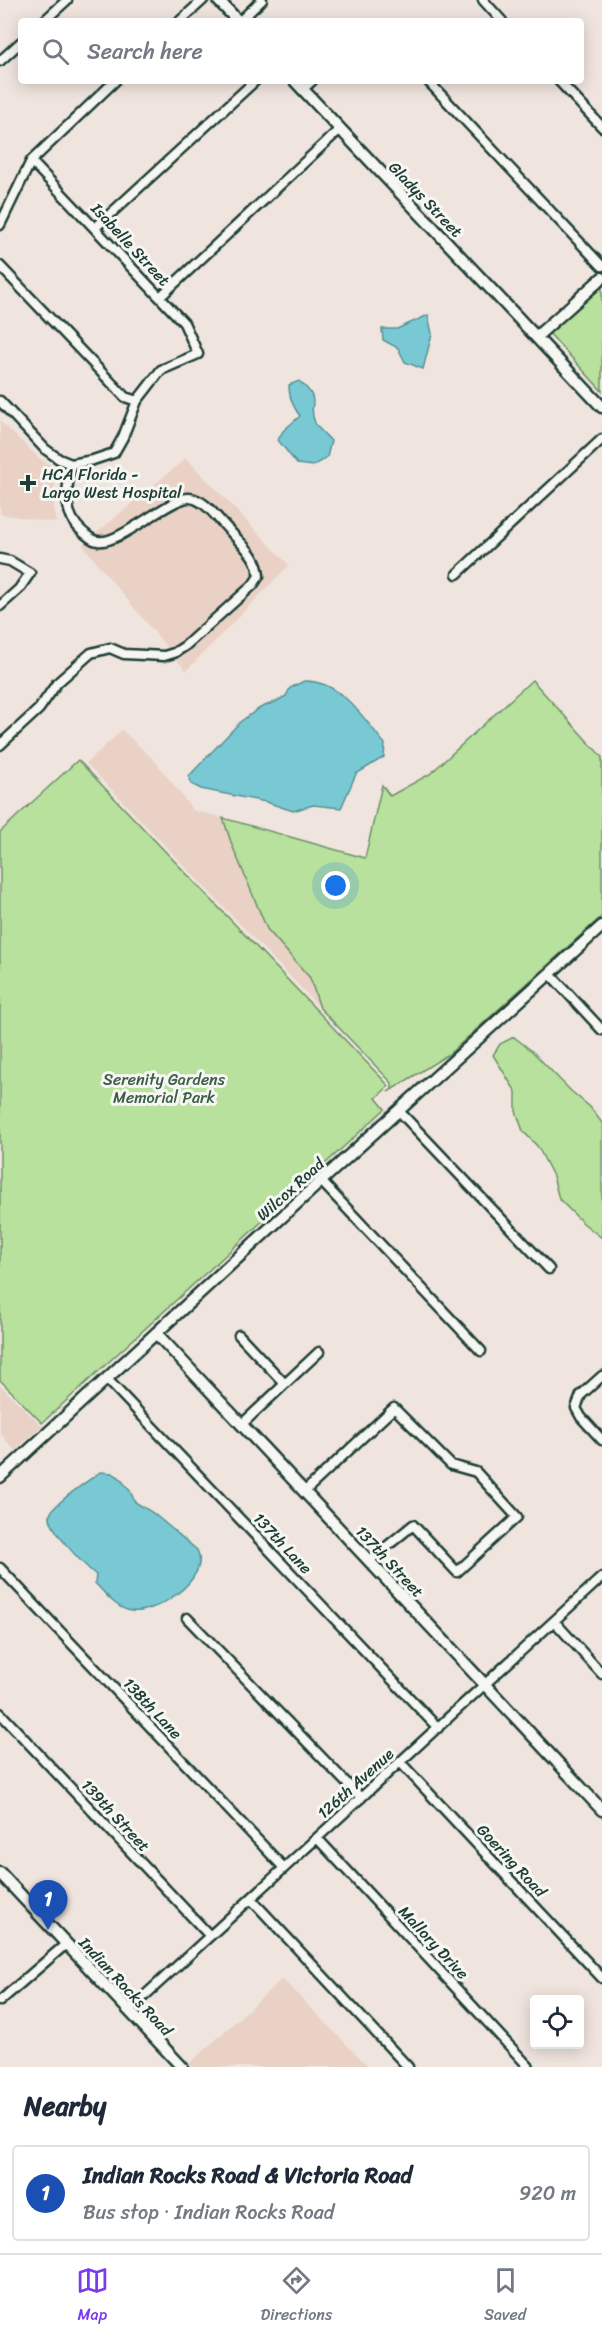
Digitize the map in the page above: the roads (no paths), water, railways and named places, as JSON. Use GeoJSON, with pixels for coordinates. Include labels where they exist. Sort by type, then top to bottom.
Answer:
{"type":"FeatureCollection","features":[{"type":"Feature","properties":{"kind":"street"},"geometry":{"type":"LineString","coordinates":[[47,18],[66,0]]}},
{"type":"Feature","properties":{"kind":"street"},"geometry":{"type":"LineString","coordinates":[[183,18],[203,0]]}},
{"type":"Feature","properties":{"kind":"street"},"geometry":{"type":"LineString","coordinates":[[218,0],[236,18]]}},
{"type":"Feature","properties":{"kind":"street"},"geometry":{"type":"LineString","coordinates":[[242,18],[262,0]]}},
{"type":"Feature","properties":{"kind":"street"},"geometry":{"type":"LineString","coordinates":[[483,0],[499,18]]}},
{"type":"Feature","properties":{"kind":"street"},"geometry":{"type":"LineString","coordinates":[[0,61],[18,45]]}},
{"type":"Feature","properties":{"kind":"street"},"geometry":{"type":"LineString","coordinates":[[0,225],[31,161],[112,84]]}},
{"type":"Feature","properties":{"kind":"street"},"geometry":{"type":"LineString","coordinates":[[95,228],[252,84]]}},
{"type":"Feature","properties":{"kind":"street"},"geometry":{"type":"LineString","coordinates":[[431,84],[602,266]]}},
{"type":"Feature","properties":{"kind":"street"},"geometry":{"type":"LineString","coordinates":[[562,84],[602,127]]}},
{"type":"Feature","properties":{"kind":"street","name":"Gladys Street"},"geometry":{"type":"LineString","coordinates":[[299,85],[602,407]]}},
{"type":"Feature","properties":{"kind":"street"},"geometry":{"type":"LineString","coordinates":[[160,297],[339,130]]}},
{"type":"Feature","properties":{"kind":"street","name":"Isabelle Street"},"geometry":{"type":"LineString","coordinates":[[31,161],[184,323],[198,354],[161,370],[137,402]]}},
{"type":"Feature","properties":{"kind":"street"},"geometry":{"type":"LineString","coordinates":[[0,266],[125,397],[137,402],[114,453],[71,464],[45,449],[0,401]]}},
{"type":"Feature","properties":{"kind":"street"},"geometry":{"type":"LineString","coordinates":[[536,337],[602,278]]}},
{"type":"Feature","properties":{"kind":"street"},"geometry":{"type":"LineString","coordinates":[[457,574],[602,440]]}},
{"type":"Feature","properties":{"kind":"street"},"geometry":{"type":"LineString","coordinates":[[0,745],[39,709],[57,683],[91,654],[110,648],[124,654],[142,656],[164,656],[174,653],[185,646],[253,585],[259,576],[255,558],[202,502],[189,498],[181,500],[107,540],[98,542],[79,529],[67,509],[65,496],[71,464]]}},
{"type":"Feature","properties":{"kind":"street"},"geometry":{"type":"LineString","coordinates":[[0,559],[10,561],[30,573],[19,589],[0,606]]}},
{"type":"Feature","properties":{"kind":"street","name":"Wilcox Road"},"geometry":{"type":"LineString","coordinates":[[0,1477],[602,926]]}},
{"type":"Feature","properties":{"kind":"street"},"geometry":{"type":"LineString","coordinates":[[550,974],[602,1030]]}},
{"type":"Feature","properties":{"kind":"street"},"geometry":{"type":"LineString","coordinates":[[399,1111],[549,1269]]}},
{"type":"Feature","properties":{"kind":"street"},"geometry":{"type":"LineString","coordinates":[[321,1181],[481,1351]]}},
{"type":"Feature","properties":{"kind":"street","name":"137th Street"},"geometry":{"type":"LineString","coordinates":[[156,1333],[602,1810]]}},
{"type":"Feature","properties":{"kind":"street"},"geometry":{"type":"LineString","coordinates":[[239,1335],[285,1384]]}},
{"type":"Feature","properties":{"kind":"street"},"geometry":{"type":"LineString","coordinates":[[241,1425],[319,1353]]}},
{"type":"Feature","properties":{"kind":"street"},"geometry":{"type":"LineString","coordinates":[[602,1376],[581,1395],[576,1408],[581,1418],[602,1440]]}},
{"type":"Feature","properties":{"kind":"street","name":"137th Lane"},"geometry":{"type":"LineString","coordinates":[[107,1379],[438,1728]]}},
{"type":"Feature","properties":{"kind":"street"},"geometry":{"type":"LineString","coordinates":[[304,1492],[394,1408],[451,1465],[476,1472],[517,1517],[458,1572],[413,1525],[369,1561]]}},
{"type":"Feature","properties":{"kind":"street","name":"138th Lane"},"geometry":{"type":"LineString","coordinates":[[0,1568],[284,1868]]}},
{"type":"Feature","properties":{"kind":"street","name":"126th Avenue"},"geometry":{"type":"LineString","coordinates":[[129,2010],[602,1577]]}},
{"type":"Feature","properties":{"kind":"street"},"geometry":{"type":"LineString","coordinates":[[187,1618],[360,1798]]}},
{"type":"Feature","properties":{"kind":"street"},"geometry":{"type":"LineString","coordinates":[[554,1621],[602,1674]]}},
{"type":"Feature","properties":{"kind":"street","name":"139th Street"},"geometry":{"type":"LineString","coordinates":[[0,1713],[210,1936]]}},
{"type":"Feature","properties":{"kind":"street","name":"Goering Road"},"geometry":{"type":"LineString","coordinates":[[400,1762],[602,1978]]}},
{"type":"Feature","properties":{"kind":"street","name":"Mallory Drive"},"geometry":{"type":"LineString","coordinates":[[317,1838],[529,2067]]}},
{"type":"Feature","properties":{"kind":"street","name":"Indian Rocks Road"},"geometry":{"type":"LineString","coordinates":[[0,1873],[182,2067]]}},
{"type":"Feature","properties":{"kind":"street"},"geometry":{"type":"LineString","coordinates":[[251,1899],[408,2067]]}},
{"type":"Feature","properties":{"kind":"street"},"geometry":{"type":"LineString","coordinates":[[0,2001],[66,1944]]}},
{"type":"Feature","properties":{"kind":"water"},"geometry":{"type":"Polygon","coordinates":[[[428,315],[432,334],[423,369],[405,362],[398,348],[383,340],[382,329],[397,329],[428,315]]]}},
{"type":"Feature","properties":{"kind":"water"},"geometry":{"type":"Polygon","coordinates":[[[299,381],[313,398],[312,411],[315,423],[331,441],[327,457],[313,466],[297,464],[278,440],[283,431],[300,416],[292,402],[289,385],[299,381]]]}},
{"type":"Feature","properties":{"kind":"water"},"geometry":{"type":"Polygon","coordinates":[[[304,681],[317,682],[340,694],[359,712],[385,744],[384,757],[356,774],[341,808],[313,805],[293,811],[266,802],[201,789],[191,784],[189,776],[241,721],[260,708],[286,696],[290,688],[304,681]]]}},
{"type":"Feature","properties":{"kind":"water"},"geometry":{"type":"Polygon","coordinates":[[[100,1472],[112,1473],[119,1477],[135,1502],[153,1513],[197,1550],[199,1561],[196,1573],[188,1584],[164,1603],[138,1611],[122,1608],[95,1583],[96,1575],[68,1547],[51,1521],[50,1515],[57,1505],[100,1472]]]}},
{"type":"Feature","properties":{"kind":"place","name":"HCA Florida - Largo West Hospital"},"geometry":{"type":"Point","coordinates":[28,483]}},
{"type":"Feature","properties":{"kind":"place","name":"Indian Rocks Road & Victoria Road"},"geometry":{"type":"Point","coordinates":[48,1930]}},
{"type":"Feature","properties":{"kind":"park label","name":"Serenity Gardens Memorial Park"},"geometry":{"type":"Point","coordinates":[164,1088]}}]}
